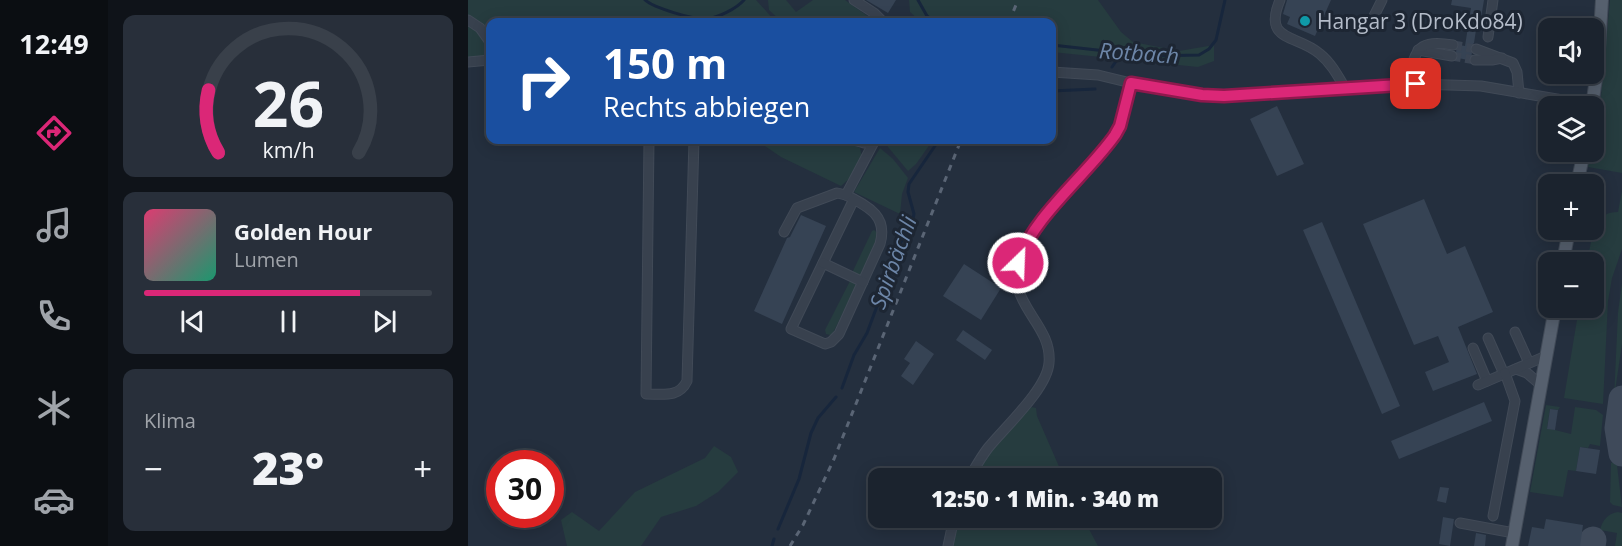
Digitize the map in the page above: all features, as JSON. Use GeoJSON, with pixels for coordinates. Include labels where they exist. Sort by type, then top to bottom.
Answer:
{"type":"FeatureCollection","features":[{"type":"Feature","properties":{"kind":"main road"},"geometry":{"type":"LineString","coordinates":[[1593,96],[1602,0]]}},
{"type":"Feature","properties":{"kind":"main road"},"geometry":{"type":"LineString","coordinates":[[1513,540],[1526,498],[1540,385],[1553,318]]}},
{"type":"Feature","properties":{"kind":"street"},"geometry":{"type":"LineString","coordinates":[[854,0],[879,18]]}},
{"type":"Feature","properties":{"kind":"street"},"geometry":{"type":"LineString","coordinates":[[1281,0],[1275,16],[1281,34],[1321,54],[1346,88]]}},
{"type":"Feature","properties":{"kind":"street"},"geometry":{"type":"LineString","coordinates":[[1370,24],[1382,0]]}},
{"type":"Feature","properties":{"kind":"street"},"geometry":{"type":"LineString","coordinates":[[1488,37],[1493,0]]}},
{"type":"Feature","properties":{"kind":"street"},"geometry":{"type":"LineString","coordinates":[[468,20],[480,28],[486,36]]}},
{"type":"Feature","properties":{"kind":"street"},"geometry":{"type":"LineString","coordinates":[[1407,84],[1414,56],[1425,45],[1433,43],[1453,45]]}},
{"type":"Feature","properties":{"kind":"street"},"geometry":{"type":"LineString","coordinates":[[1476,49],[1513,63],[1517,72],[1519,93]]}},
{"type":"Feature","properties":{"kind":"street"},"geometry":{"type":"LineString","coordinates":[[1418,51],[1452,56]]}},
{"type":"Feature","properties":{"kind":"street"},"geometry":{"type":"LineString","coordinates":[[1475,60],[1502,58]]}},
{"type":"Feature","properties":{"kind":"street"},"geometry":{"type":"LineString","coordinates":[[468,62],[486,60]]}},
{"type":"Feature","properties":{"kind":"street"},"geometry":{"type":"LineString","coordinates":[[1056,72],[1098,75],[1202,95],[1224,96],[1407,84],[1481,86],[1538,96]]}},
{"type":"Feature","properties":{"kind":"street"},"geometry":{"type":"LineString","coordinates":[[975,468],[986,450],[1034,396],[1045,378],[1049,363],[1046,343],[1019,296],[1016,282],[1022,248],[1035,229],[1115,135],[1120,126],[1131,83]]}},
{"type":"Feature","properties":{"kind":"street"},"geometry":{"type":"LineString","coordinates":[[649,144],[646,394],[676,394],[687,381],[694,144]]}},
{"type":"Feature","properties":{"kind":"street"},"geometry":{"type":"LineString","coordinates":[[784,232],[797,208],[837,194],[850,197],[864,204],[880,219],[884,231],[880,244],[838,334],[831,342],[825,344],[791,329],[823,263],[850,197],[875,144]]}},
{"type":"Feature","properties":{"kind":"street"},"geometry":{"type":"LineString","coordinates":[[823,263],[863,282]]}},
{"type":"Feature","properties":{"kind":"street"},"geometry":{"type":"LineString","coordinates":[[1515,333],[1529,363]]}},
{"type":"Feature","properties":{"kind":"street"},"geometry":{"type":"LineString","coordinates":[[1488,338],[1515,401],[1493,516]]}},
{"type":"Feature","properties":{"kind":"street"},"geometry":{"type":"LineString","coordinates":[[1473,348],[1487,381]]}},
{"type":"Feature","properties":{"kind":"street"},"geometry":{"type":"LineString","coordinates":[[1478,385],[1546,356]]}},
{"type":"Feature","properties":{"kind":"street"},"geometry":{"type":"LineString","coordinates":[[1516,369],[1527,373],[1540,385]]}},
{"type":"Feature","properties":{"kind":"street"},"geometry":{"type":"LineString","coordinates":[[1460,523],[1513,540]]}},
{"type":"Feature","properties":{"kind":"street"},"geometry":{"type":"LineString","coordinates":[[948,546],[952,528]]}},
{"type":"Feature","properties":{"kind":"green space"},"geometry":{"type":"Polygon","coordinates":[[[468,0],[756,0],[772,18],[486,18],[486,58],[468,59],[468,0]]]}},
{"type":"Feature","properties":{"kind":"green space"},"geometry":{"type":"Polygon","coordinates":[[[768,0],[786,0],[796,12],[813,0],[845,0],[870,18],[778,18],[769,10],[768,0]]]}},
{"type":"Feature","properties":{"kind":"green space"},"geometry":{"type":"Polygon","coordinates":[[[909,0],[1098,0],[1121,32],[1133,42],[1179,51],[1214,45],[1214,61],[1198,67],[1056,52],[1056,18],[917,18],[910,12],[909,0]]]}},
{"type":"Feature","properties":{"kind":"green space"},"geometry":{"type":"Polygon","coordinates":[[[1610,0],[1622,0],[1622,173],[1588,167],[1589,162],[1604,162],[1604,96],[1601,96],[1604,84],[1610,0]]]}},
{"type":"Feature","properties":{"kind":"green space"},"geometry":{"type":"Polygon","coordinates":[[[762,144],[852,144],[860,148],[862,157],[851,177],[841,186],[781,157],[762,144]]]}},
{"type":"Feature","properties":{"kind":"green space"},"geometry":{"type":"Polygon","coordinates":[[[886,144],[930,144],[908,171],[886,144]]]}},
{"type":"Feature","properties":{"kind":"green space"},"geometry":{"type":"Polygon","coordinates":[[[880,148],[893,159],[908,178],[902,194],[900,214],[854,192],[880,148]]]}},
{"type":"Feature","properties":{"kind":"green space"},"geometry":{"type":"Polygon","coordinates":[[[1622,191],[1622,249],[1612,278],[1608,301],[1603,404],[1564,398],[1577,318],[1604,318],[1604,252],[1589,252],[1591,240],[1604,240],[1604,215],[1618,212],[1622,191]]]}},
{"type":"Feature","properties":{"kind":"green space"},"geometry":{"type":"Polygon","coordinates":[[[872,231],[880,235],[860,276],[852,273],[872,231]]]}},
{"type":"Feature","properties":{"kind":"green space"},"geometry":{"type":"Polygon","coordinates":[[[850,281],[856,286],[832,335],[826,334],[825,330],[850,281]]]}},
{"type":"Feature","properties":{"kind":"green space"},"geometry":{"type":"Polygon","coordinates":[[[1622,283],[1622,344],[1614,398],[1618,313],[1622,283]]]}},
{"type":"Feature","properties":{"kind":"green space"},"geometry":{"type":"Polygon","coordinates":[[[1546,405],[1560,407],[1558,410],[1550,409],[1547,428],[1571,434],[1575,407],[1596,410],[1603,415],[1600,446],[1590,444],[1588,448],[1580,447],[1576,471],[1568,470],[1563,497],[1530,492],[1546,405]]]}},
{"type":"Feature","properties":{"kind":"green space"},"geometry":{"type":"Polygon","coordinates":[[[1031,407],[1036,408],[1037,416],[1060,468],[980,468],[990,452],[1031,407]]]}},
{"type":"Feature","properties":{"kind":"green space"},"geometry":{"type":"Polygon","coordinates":[[[714,446],[731,457],[738,472],[718,492],[696,506],[661,517],[641,546],[567,546],[563,528],[564,518],[572,512],[599,531],[635,492],[705,458],[714,446]]]}},
{"type":"Feature","properties":{"kind":"green space"},"geometry":{"type":"Polygon","coordinates":[[[1611,463],[1617,465],[1622,507],[1610,502],[1611,463]]]}},
{"type":"Feature","properties":{"kind":"green space"},"geometry":{"type":"Polygon","coordinates":[[[1618,512],[1622,513],[1622,546],[1615,546],[1617,533],[1600,530],[1606,518],[1618,512]]]}},
{"type":"Feature","properties":{"kind":"green space"},"geometry":{"type":"Polygon","coordinates":[[[956,528],[1088,528],[1098,546],[953,546],[956,528]]]}},
{"type":"Feature","properties":{"kind":"building"},"geometry":{"type":"Polygon","coordinates":[[[866,0],[896,0],[888,13],[866,0]]]}},
{"type":"Feature","properties":{"kind":"building","name":"Hangar 3 (DroKdo84)"},"geometry":{"type":"Polygon","coordinates":[[[1287,0],[1331,0],[1315,36],[1287,24],[1290,17],[1283,14],[1287,0]]]}},
{"type":"Feature","properties":{"kind":"building"},"geometry":{"type":"Polygon","coordinates":[[[1452,0],[1484,0],[1479,30],[1476,30],[1474,43],[1470,47],[1472,54],[1468,60],[1458,58],[1456,51],[1460,45],[1465,46],[1471,8],[1451,5],[1452,0]]]}},
{"type":"Feature","properties":{"kind":"building"},"geometry":{"type":"Polygon","coordinates":[[[1277,106],[1304,164],[1277,176],[1250,119],[1277,106]]]}},
{"type":"Feature","properties":{"kind":"building"},"geometry":{"type":"Polygon","coordinates":[[[1424,199],[1447,254],[1465,246],[1493,312],[1458,327],[1477,374],[1433,391],[1425,372],[1449,362],[1438,336],[1414,345],[1363,224],[1424,199]]]}},
{"type":"Feature","properties":{"kind":"building"},"geometry":{"type":"Polygon","coordinates":[[[801,215],[826,226],[782,324],[754,311],[787,238],[790,237],[801,215]]]}},
{"type":"Feature","properties":{"kind":"building"},"geometry":{"type":"Polygon","coordinates":[[[1322,222],[1400,406],[1382,414],[1303,230],[1322,222]]]}},
{"type":"Feature","properties":{"kind":"building"},"geometry":{"type":"Polygon","coordinates":[[[964,264],[1001,288],[981,320],[943,296],[964,264]]]}},
{"type":"Feature","properties":{"kind":"building"},"geometry":{"type":"Polygon","coordinates":[[[963,330],[992,350],[985,360],[956,340],[963,330]]]}},
{"type":"Feature","properties":{"kind":"building"},"geometry":{"type":"Polygon","coordinates":[[[916,341],[934,354],[913,385],[901,376],[910,363],[904,359],[916,341]]]}},
{"type":"Feature","properties":{"kind":"building"},"geometry":{"type":"Polygon","coordinates":[[[1484,402],[1492,421],[1399,459],[1391,441],[1484,402]]]}},
{"type":"Feature","properties":{"kind":"building"},"geometry":{"type":"Polygon","coordinates":[[[1550,409],[1558,410],[1555,430],[1547,429],[1550,409]]]}},
{"type":"Feature","properties":{"kind":"building"},"geometry":{"type":"Polygon","coordinates":[[[1580,447],[1600,450],[1596,474],[1576,471],[1580,447]]]}},
{"type":"Feature","properties":{"kind":"building"},"geometry":{"type":"Polygon","coordinates":[[[1440,487],[1449,488],[1446,503],[1437,501],[1440,487]]]}},
{"type":"Feature","properties":{"kind":"building"},"geometry":{"type":"Polygon","coordinates":[[[1443,517],[1454,519],[1450,546],[1439,544],[1443,517]]]}},
{"type":"Feature","properties":{"kind":"building"},"geometry":{"type":"Polygon","coordinates":[[[1546,519],[1583,525],[1580,546],[1528,546],[1532,527],[1544,529],[1546,519]]]}},
{"type":"Feature","properties":{"kind":"building"},"geometry":{"type":"Polygon","coordinates":[[[1476,533],[1486,535],[1485,546],[1474,546],[1476,533]]]}},
{"type":"Feature","properties":{"kind":"waterway","name":"Rotbach"},"geometry":{"type":"LineString","coordinates":[[645,0],[674,13],[693,18]]}},
{"type":"Feature","properties":{"kind":"waterway","name":"Rotbach"},"geometry":{"type":"LineString","coordinates":[[710,18],[727,12],[744,0]]}},
{"type":"Feature","properties":{"kind":"waterway","name":"Rotbach"},"geometry":{"type":"LineString","coordinates":[[918,0],[929,18]]}},
{"type":"Feature","properties":{"kind":"waterway","name":"Rotbach"},"geometry":{"type":"LineString","coordinates":[[1056,45],[1151,56],[1199,55],[1209,49],[1216,40],[1225,0]]}},
{"type":"Feature","properties":{"kind":"waterway"},"geometry":{"type":"LineString","coordinates":[[1112,67],[1121,54]]}},
{"type":"Feature","properties":{"kind":"waterway","name":"Spirbächli"},"geometry":{"type":"LineString","coordinates":[[1056,91],[1095,89]]}},
{"type":"Feature","properties":{"kind":"waterway","name":"Spirbächli"},"geometry":{"type":"LineString","coordinates":[[842,388],[854,355],[867,333],[901,242],[912,223],[914,214],[908,192],[909,184],[936,144]]}},
{"type":"Feature","properties":{"kind":"waterway","name":"Spirbächli"},"geometry":{"type":"LineString","coordinates":[[778,529],[799,479],[811,433],[818,418],[836,397]]}},
{"type":"Feature","properties":{"kind":"waterway","name":"Spirbächli"},"geometry":{"type":"LineString","coordinates":[[772,546],[774,539]]}},
{"type":"Feature","properties":{"kind":"taxiway"},"geometry":{"type":"LineString","coordinates":[[1622,399],[1618,428],[1622,453]]}},
{"type":"Feature","properties":{"kind":"taxiway"},"geometry":{"type":"LineString","coordinates":[[1592,546],[1593,540]]}},
{"type":"Feature","properties":{"kind":"tunnel"},"geometry":{"type":"LineString","coordinates":[[1453,45],[1476,49]]}},
{"type":"Feature","properties":{"kind":"tunnel"},"geometry":{"type":"LineString","coordinates":[[1452,56],[1475,60]]}},
{"type":"Feature","properties":{"kind":"railway"},"geometry":{"type":"LineString","coordinates":[[1011,18],[1018,0]]}},
{"type":"Feature","properties":{"kind":"railway"},"geometry":{"type":"LineString","coordinates":[[790,546],[803,525],[834,459],[959,144]]}},
{"type":"Feature","properties":{"kind":"place","name":"Hangar 3 (DroKdo84)"},"geometry":{"type":"Point","coordinates":[1305,21]}},
{"type":"Feature","properties":{"kind":"route"},"geometry":{"type":"LineString","coordinates":[[1018,263],[1022,248],[1035,229],[1115,135],[1120,126],[1131,83],[1202,95],[1224,96],[1416,84]]}}]}
